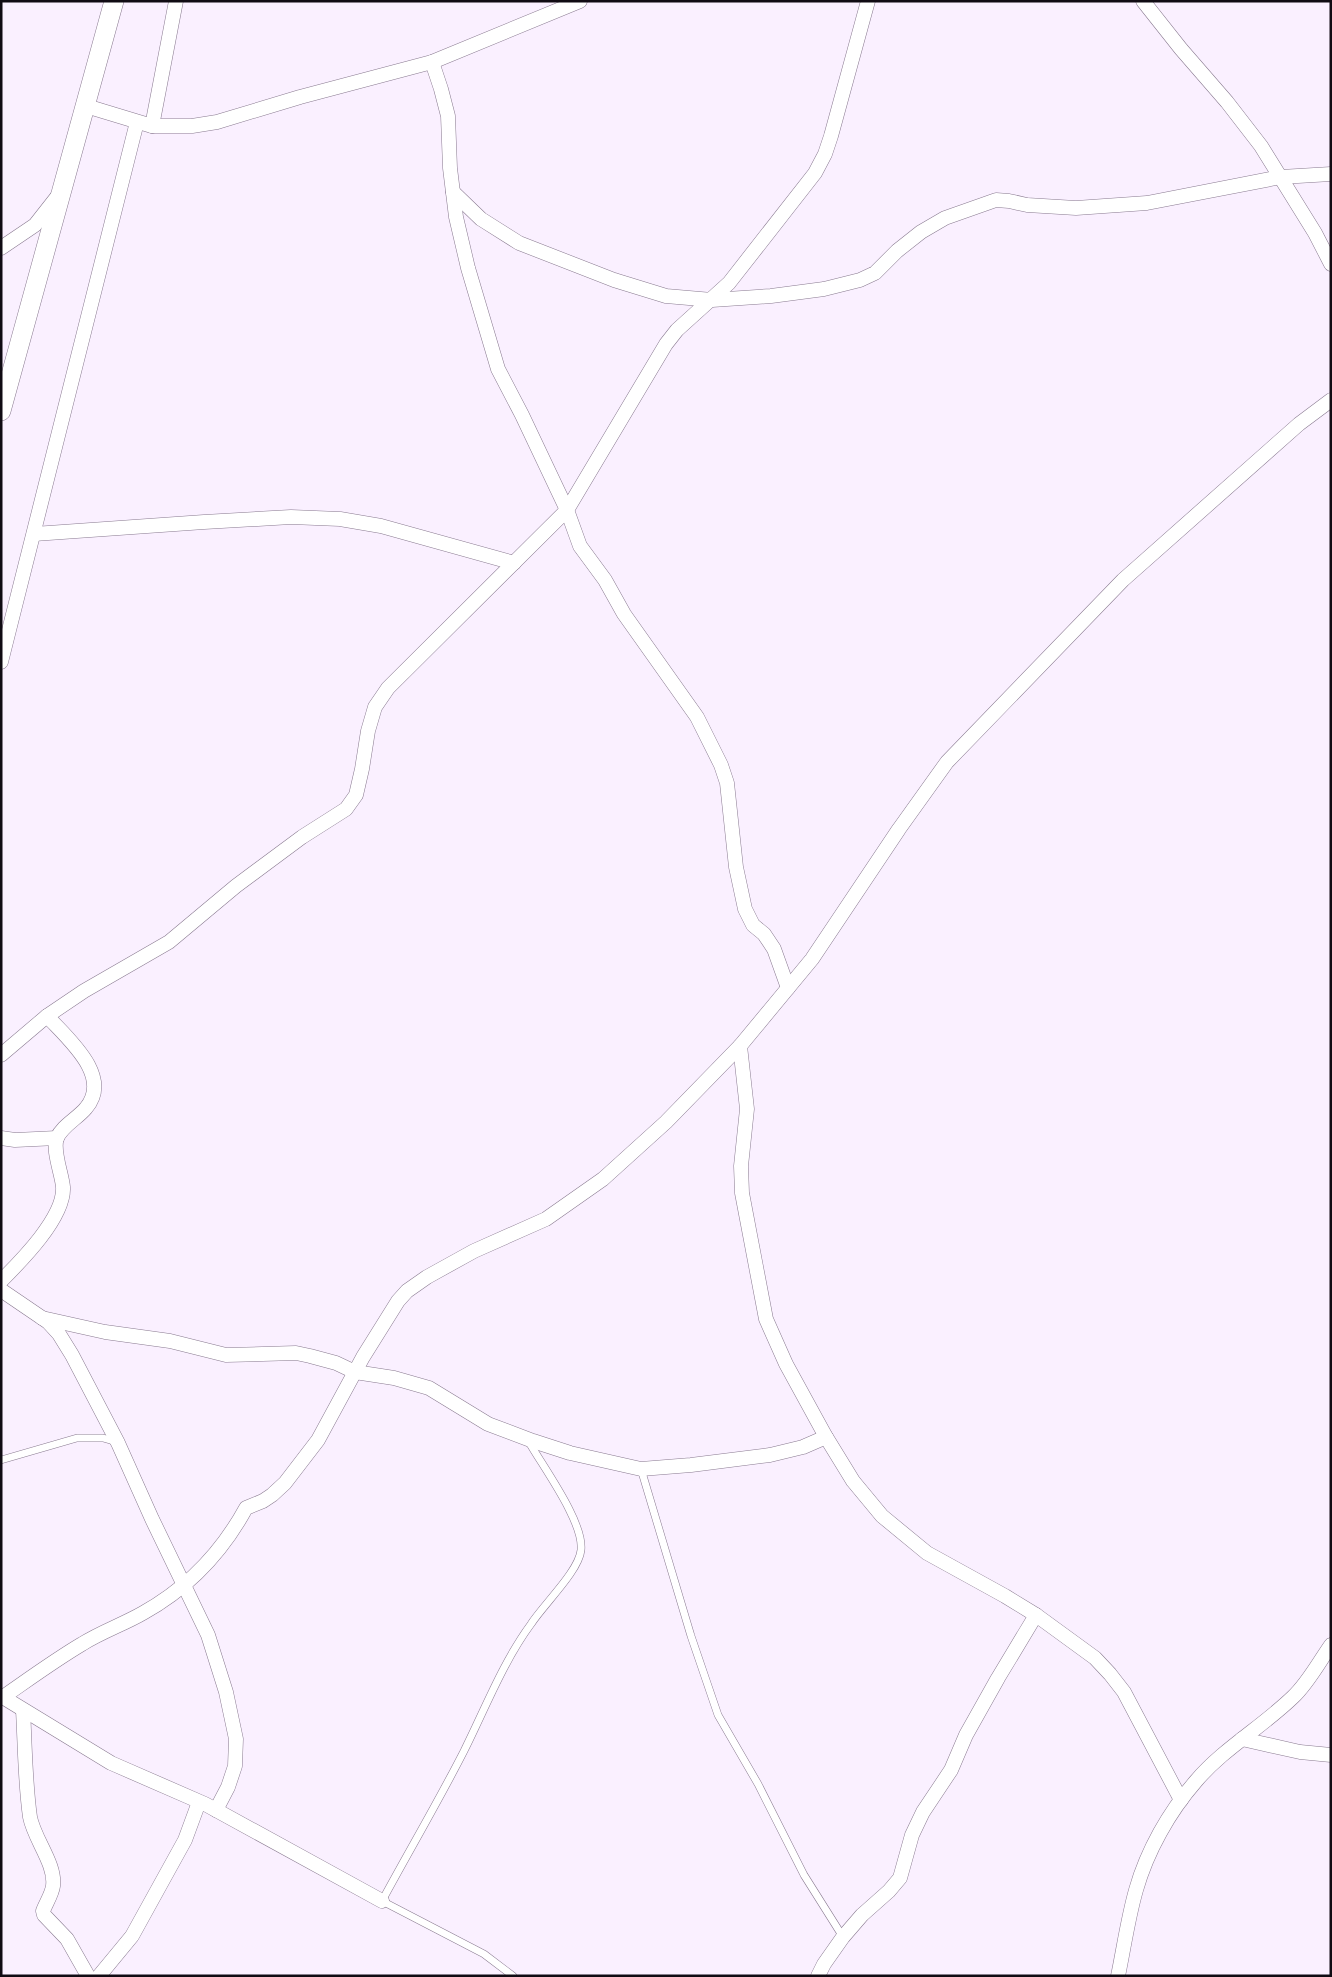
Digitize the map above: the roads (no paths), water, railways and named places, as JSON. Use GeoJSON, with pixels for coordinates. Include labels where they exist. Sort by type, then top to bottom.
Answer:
{"type":"FeatureCollection","features":[{"type":"Feature","properties":{"kind":"main road"},"geometry":{"type":"LineString","coordinates":[[1,411],[114,1]]}},
{"type":"Feature","properties":{"kind":"street"},"geometry":{"type":"LineString","coordinates":[[152,126],[176,1]]}},
{"type":"Feature","properties":{"kind":"street"},"geometry":{"type":"LineString","coordinates":[[86,106],[152,126],[192,126],[217,122],[300,97],[432,62],[580,1]]}},
{"type":"Feature","properties":{"kind":"street"},"geometry":{"type":"LineString","coordinates":[[1,1055],[47,1016],[84,991],[169,942],[236,886],[346,809],[356,795],[368,732],[376,707],[388,688],[568,510],[666,344],[677,330],[729,283],[815,173],[826,154],[868,1]]}},
{"type":"Feature","properties":{"kind":"street"},"geometry":{"type":"LineString","coordinates":[[1143,1],[1261,146],[1315,233],[1331,264]]}},
{"type":"Feature","properties":{"kind":"street"},"geometry":{"type":"LineString","coordinates":[[432,62],[442,89],[448,116],[456,217],[468,268],[498,369],[568,510],[580,546],[605,580],[624,614],[697,717],[721,765],[727,783],[736,867],[745,909],[753,925],[764,934],[774,950],[788,988]]}},
{"type":"Feature","properties":{"kind":"street"},"geometry":{"type":"LineString","coordinates":[[1,662],[137,122]]}},
{"type":"Feature","properties":{"kind":"street"},"geometry":{"type":"LineString","coordinates":[[453,192],[480,219],[519,243],[614,280],[666,296],[712,300],[807,292],[860,280],[875,273],[897,251],[921,232],[945,218],[996,200],[1027,205],[1076,208],[1146,203],[1281,177],[1331,174]]}},
{"type":"Feature","properties":{"kind":"street"},"geometry":{"type":"LineString","coordinates":[[3,245],[35,225],[63,190]]}},
{"type":"Feature","properties":{"kind":"street"},"geometry":{"type":"LineString","coordinates":[[382,1901],[216,1810],[111,1763],[2,1697],[83,1643],[144,1613],[175,1593],[206,1566],[234,1530],[246,1508],[263,1502],[290,1476],[318,1440],[355,1372],[398,1301],[407,1291],[427,1277],[474,1252],[546,1219],[603,1179],[666,1122],[740,1046],[812,959],[899,829],[948,762],[1123,580],[1299,424],[1331,400]]}},
{"type":"Feature","properties":{"kind":"street"},"geometry":{"type":"LineString","coordinates":[[34,534],[224,520],[291,517],[340,518],[381,526],[514,563]]}},
{"type":"Feature","properties":{"kind":"street"},"geometry":{"type":"LineString","coordinates":[[1,1281],[31,1250],[60,1204],[64,1195],[56,1146],[57,1138],[93,1099],[94,1076],[87,1061],[47,1016]]}},
{"type":"Feature","properties":{"kind":"street"},"geometry":{"type":"LineString","coordinates":[[740,1046],[747,1108],[741,1166],[742,1193],[766,1319],[786,1364],[826,1437],[853,1481],[882,1516],[927,1553],[1036,1615],[1095,1658],[1110,1674],[1133,1708],[1181,1800]]}},
{"type":"Feature","properties":{"kind":"street"},"geometry":{"type":"LineString","coordinates":[[1,1138],[15,1140],[57,1138]]}},
{"type":"Feature","properties":{"kind":"street"},"geometry":{"type":"LineString","coordinates":[[1,1290],[42,1318],[59,1334],[118,1442],[152,1519],[208,1635],[226,1692],[236,1739],[235,1766],[228,1787],[216,1810]]}},
{"type":"Feature","properties":{"kind":"street"},"geometry":{"type":"LineString","coordinates":[[42,1318],[115,1333],[170,1340],[226,1355],[296,1353],[336,1363],[355,1372],[394,1378],[429,1388],[488,1424],[527,1439],[570,1453],[641,1469],[770,1456],[804,1447],[826,1437]]}},
{"type":"Feature","properties":{"kind":"street"},"geometry":{"type":"LineString","coordinates":[[818,1976],[843,1937],[862,1915],[889,1891],[900,1878],[912,1835],[923,1812],[951,1770],[966,1735],[1036,1615]]}},
{"type":"Feature","properties":{"kind":"street"},"geometry":{"type":"LineString","coordinates":[[1118,1976],[1136,1889],[1150,1853],[1166,1823],[1181,1800],[1213,1763],[1295,1695],[1331,1645]]}},
{"type":"Feature","properties":{"kind":"street"},"geometry":{"type":"LineString","coordinates":[[23,1710],[28,1802],[31,1822],[51,1868],[53,1886],[43,1911],[44,1915],[67,1939],[88,1976]]}},
{"type":"Feature","properties":{"kind":"street"},"geometry":{"type":"LineString","coordinates":[[1242,1739],[1300,1752],[1331,1755]]}},
{"type":"Feature","properties":{"kind":"street"},"geometry":{"type":"LineString","coordinates":[[99,1976],[132,1936],[184,1840],[200,1802]]}},
{"type":"Feature","properties":{"kind":"lane"},"geometry":{"type":"LineString","coordinates":[[1,1460],[77,1438],[103,1438],[118,1442]]}},
{"type":"Feature","properties":{"kind":"lane"},"geometry":{"type":"LineString","coordinates":[[513,1976],[484,1954],[382,1901],[463,1753],[523,1634],[543,1605],[579,1562],[581,1548],[579,1531],[563,1498],[527,1439]]}},
{"type":"Feature","properties":{"kind":"lane"},"geometry":{"type":"LineString","coordinates":[[641,1469],[691,1636],[718,1715],[758,1784],[804,1875],[843,1937]]}}]}
